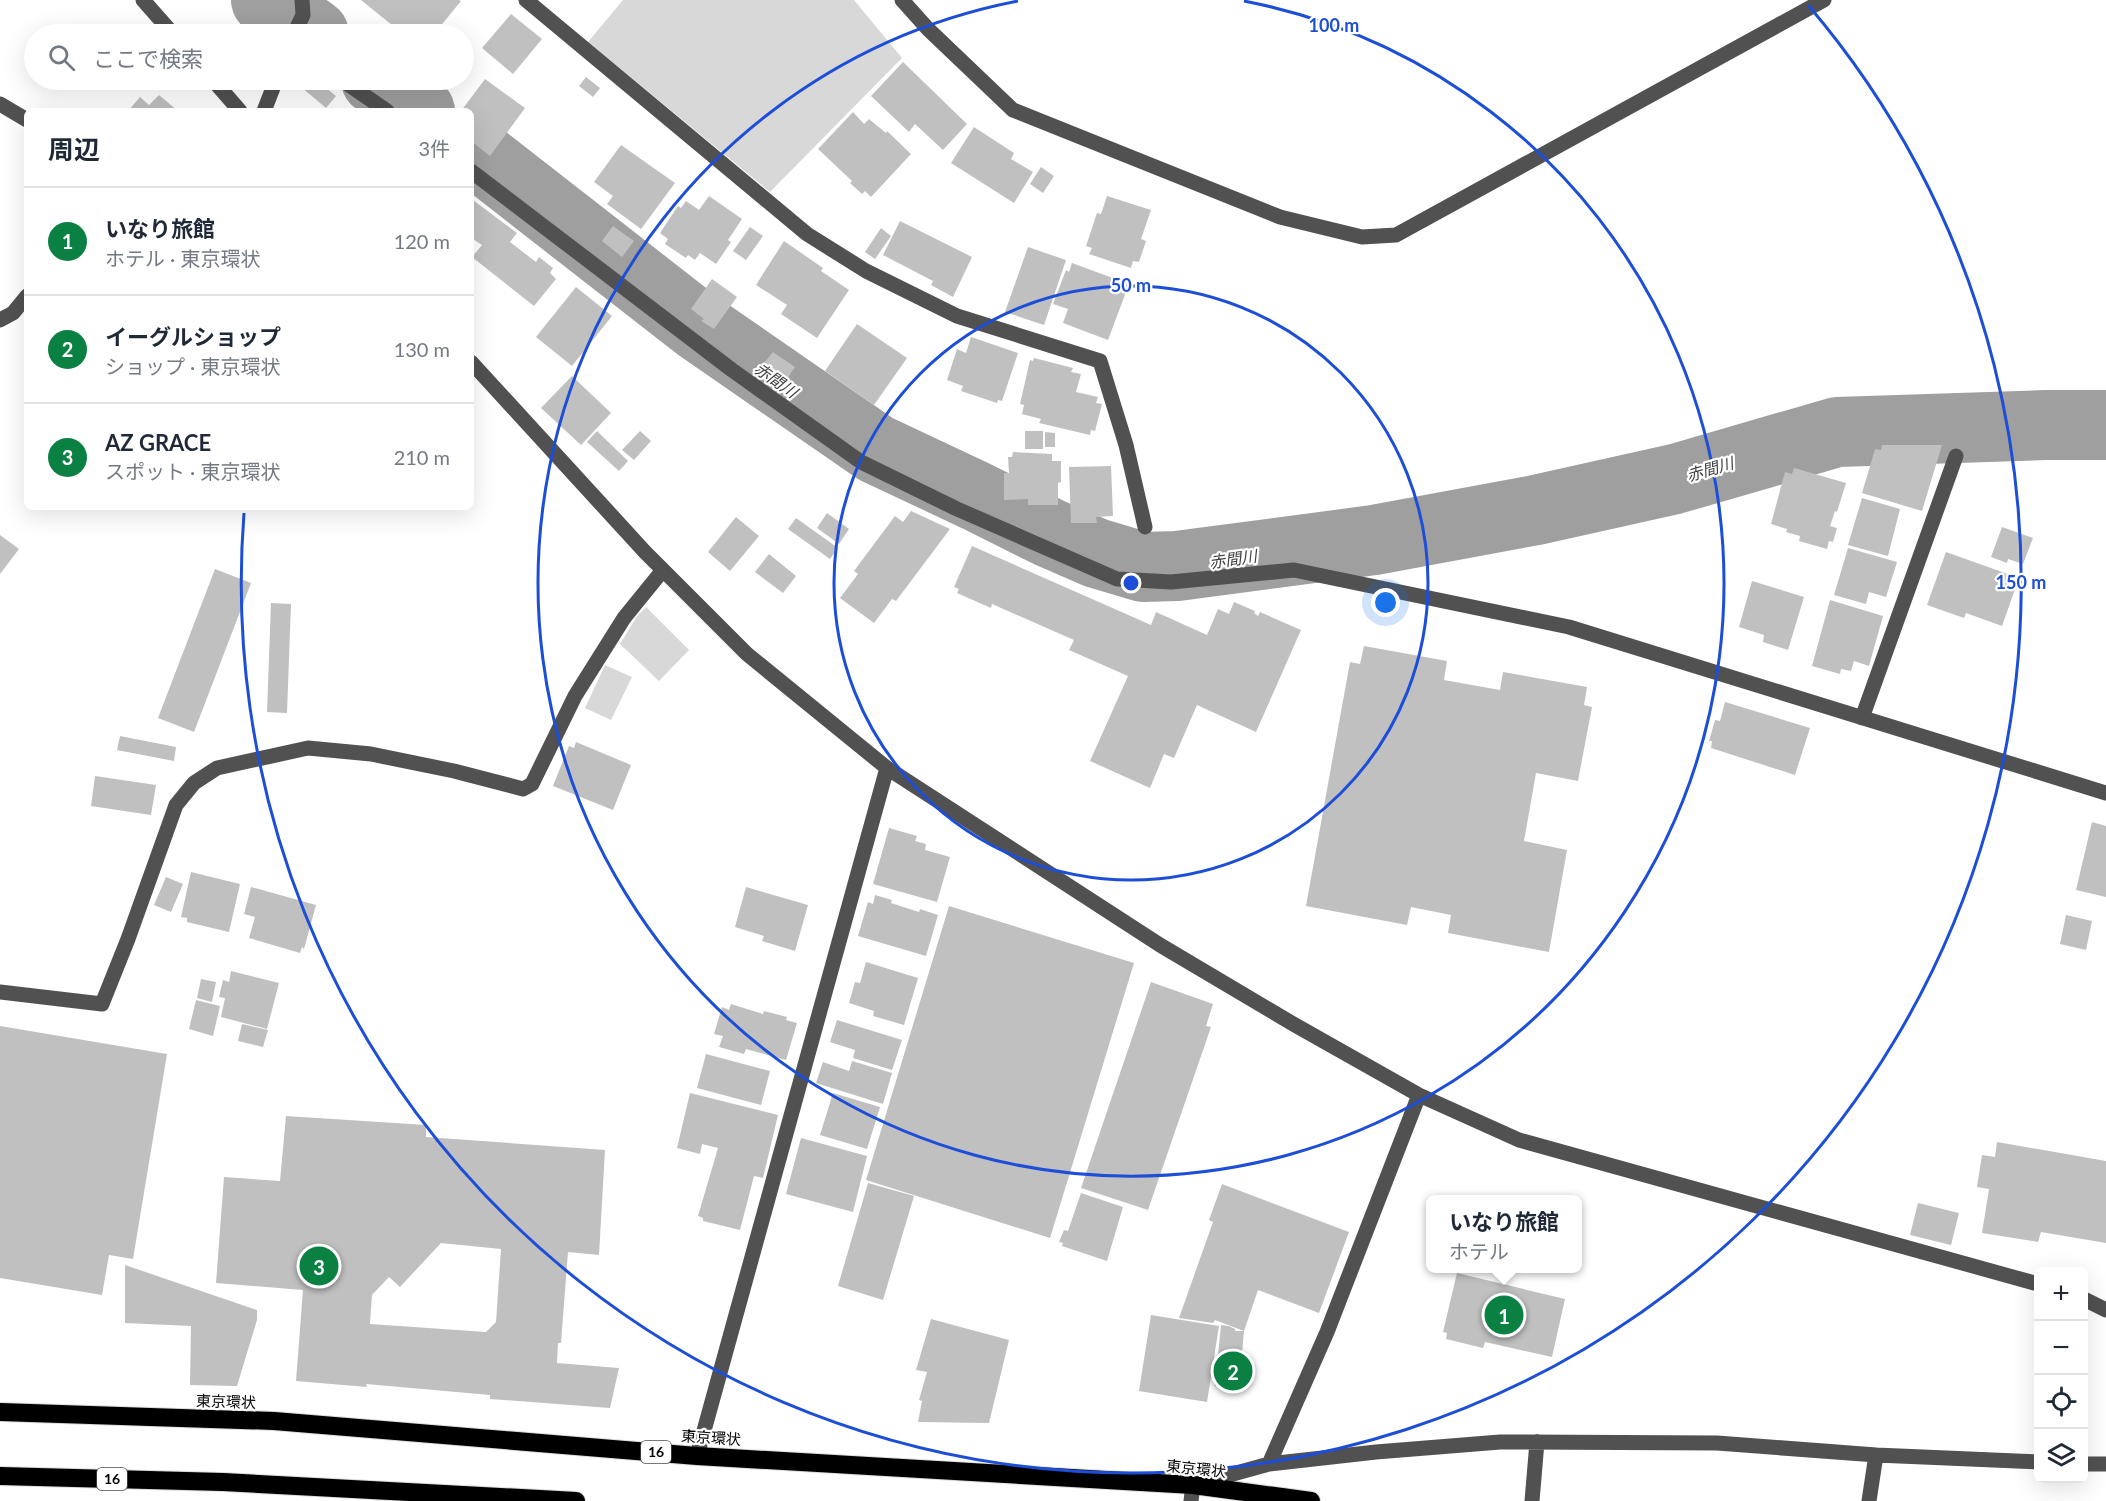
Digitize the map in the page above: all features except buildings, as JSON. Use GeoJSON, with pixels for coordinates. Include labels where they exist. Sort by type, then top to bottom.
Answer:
{"type":"FeatureCollection","features":[{"type":"Feature","properties":{"kind":"highway","name":"東京環状"},"geometry":{"type":"LineString","coordinates":[[0,1412],[274,1421],[1311,1501]]}},
{"type":"Feature","properties":{"kind":"highway","name":"16"},"geometry":{"type":"LineString","coordinates":[[0,1476],[223,1482],[576,1501]]}},
{"type":"Feature","properties":{"kind":"street"},"geometry":{"type":"LineString","coordinates":[[143,0],[164,24]]}},
{"type":"Feature","properties":{"kind":"street"},"geometry":{"type":"LineString","coordinates":[[526,0],[807,234],[866,271],[957,316],[1100,361],[1126,445],[1145,527]]}},
{"type":"Feature","properties":{"kind":"street"},"geometry":{"type":"LineString","coordinates":[[902,0],[928,29],[1013,110],[1280,217],[1362,237],[1396,235],[1824,0]]}},
{"type":"Feature","properties":{"kind":"street"},"geometry":{"type":"LineString","coordinates":[[298,24],[302,7]]}},
{"type":"Feature","properties":{"kind":"street"},"geometry":{"type":"LineString","coordinates":[[222,90],[237,108]]}},
{"type":"Feature","properties":{"kind":"street"},"geometry":{"type":"LineString","coordinates":[[265,108],[272,90]]}},
{"type":"Feature","properties":{"kind":"street"},"geometry":{"type":"LineString","coordinates":[[357,90],[383,108]]}},
{"type":"Feature","properties":{"kind":"street"},"geometry":{"type":"LineString","coordinates":[[0,104],[24,118]]}},
{"type":"Feature","properties":{"kind":"street"},"geometry":{"type":"LineString","coordinates":[[474,173],[732,370],[861,462],[957,509],[1117,579],[1171,582],[1294,570],[1569,627],[2106,793]]}},
{"type":"Feature","properties":{"kind":"street"},"geometry":{"type":"LineString","coordinates":[[0,320],[13,313],[24,300]]}},
{"type":"Feature","properties":{"kind":"street"},"geometry":{"type":"LineString","coordinates":[[474,365],[663,570],[747,654],[887,768],[1160,945],[1419,1095],[1519,1140],[2034,1283]]}},
{"type":"Feature","properties":{"kind":"street"},"geometry":{"type":"LineString","coordinates":[[1862,718],[1956,456]]}},
{"type":"Feature","properties":{"kind":"street"},"geometry":{"type":"LineString","coordinates":[[0,992],[102,1004],[176,805],[194,783],[217,768],[308,748],[370,754],[454,771],[523,789],[532,784],[576,696],[624,618],[663,570]]}},
{"type":"Feature","properties":{"kind":"street"},"geometry":{"type":"LineString","coordinates":[[697,1455],[887,768]]}},
{"type":"Feature","properties":{"kind":"street"},"geometry":{"type":"LineString","coordinates":[[1269,1464],[1328,1332],[1419,1095]]}},
{"type":"Feature","properties":{"kind":"street"},"geometry":{"type":"LineString","coordinates":[[2088,1301],[2106,1310]]}},
{"type":"Feature","properties":{"kind":"street"},"geometry":{"type":"LineString","coordinates":[[1192,1493],[1269,1464],[1376,1452],[1500,1442],[1717,1443],[1876,1455],[2034,1462]]}},
{"type":"Feature","properties":{"kind":"street"},"geometry":{"type":"LineString","coordinates":[[1532,1501],[1537,1442]]}},
{"type":"Feature","properties":{"kind":"street"},"geometry":{"type":"LineString","coordinates":[[1869,1501],[1876,1455]]}},
{"type":"Feature","properties":{"kind":"street"},"geometry":{"type":"LineString","coordinates":[[2088,1464],[2106,1464]]}},
{"type":"Feature","properties":{"kind":"shaded area"},"geometry":{"type":"Polygon","coordinates":[[[623,0],[854,0],[902,58],[770,192],[588,42],[623,0]]]}},
{"type":"Feature","properties":{"kind":"shaded area"},"geometry":{"type":"Polygon","coordinates":[[[646,607],[689,650],[659,681],[620,644],[637,616],[646,607]]]}},
{"type":"Feature","properties":{"kind":"shaded area"},"geometry":{"type":"Polygon","coordinates":[[[605,665],[632,677],[611,720],[585,708],[605,665]]]}},
{"type":"Feature","properties":{"kind":"waterway","name":"赤間川"},"geometry":{"type":"LineString","coordinates":[[266,0],[300,24]]}},
{"type":"Feature","properties":{"kind":"waterway","name":"赤間川"},"geometry":{"type":"LineString","coordinates":[[390,90],[416,108]]}},
{"type":"Feature","properties":{"kind":"waterway","name":"赤間川"},"geometry":{"type":"LineString","coordinates":[[474,151],[698,326],[876,449],[1050,533],[1096,553],[1143,567],[1177,566],[1374,540],[1536,510],[1675,479],[1837,432],[2106,425]]}},
{"type":"Feature","properties":{"kind":"place","name":"AZ GRACE"},"geometry":{"type":"Point","coordinates":[319,1266]}},
{"type":"Feature","properties":{"kind":"place","name":"いなり旅館"},"geometry":{"type":"Point","coordinates":[1504,1315]}},
{"type":"Feature","properties":{"kind":"place","name":"イーグルショップ"},"geometry":{"type":"Point","coordinates":[1233,1371]}}]}
